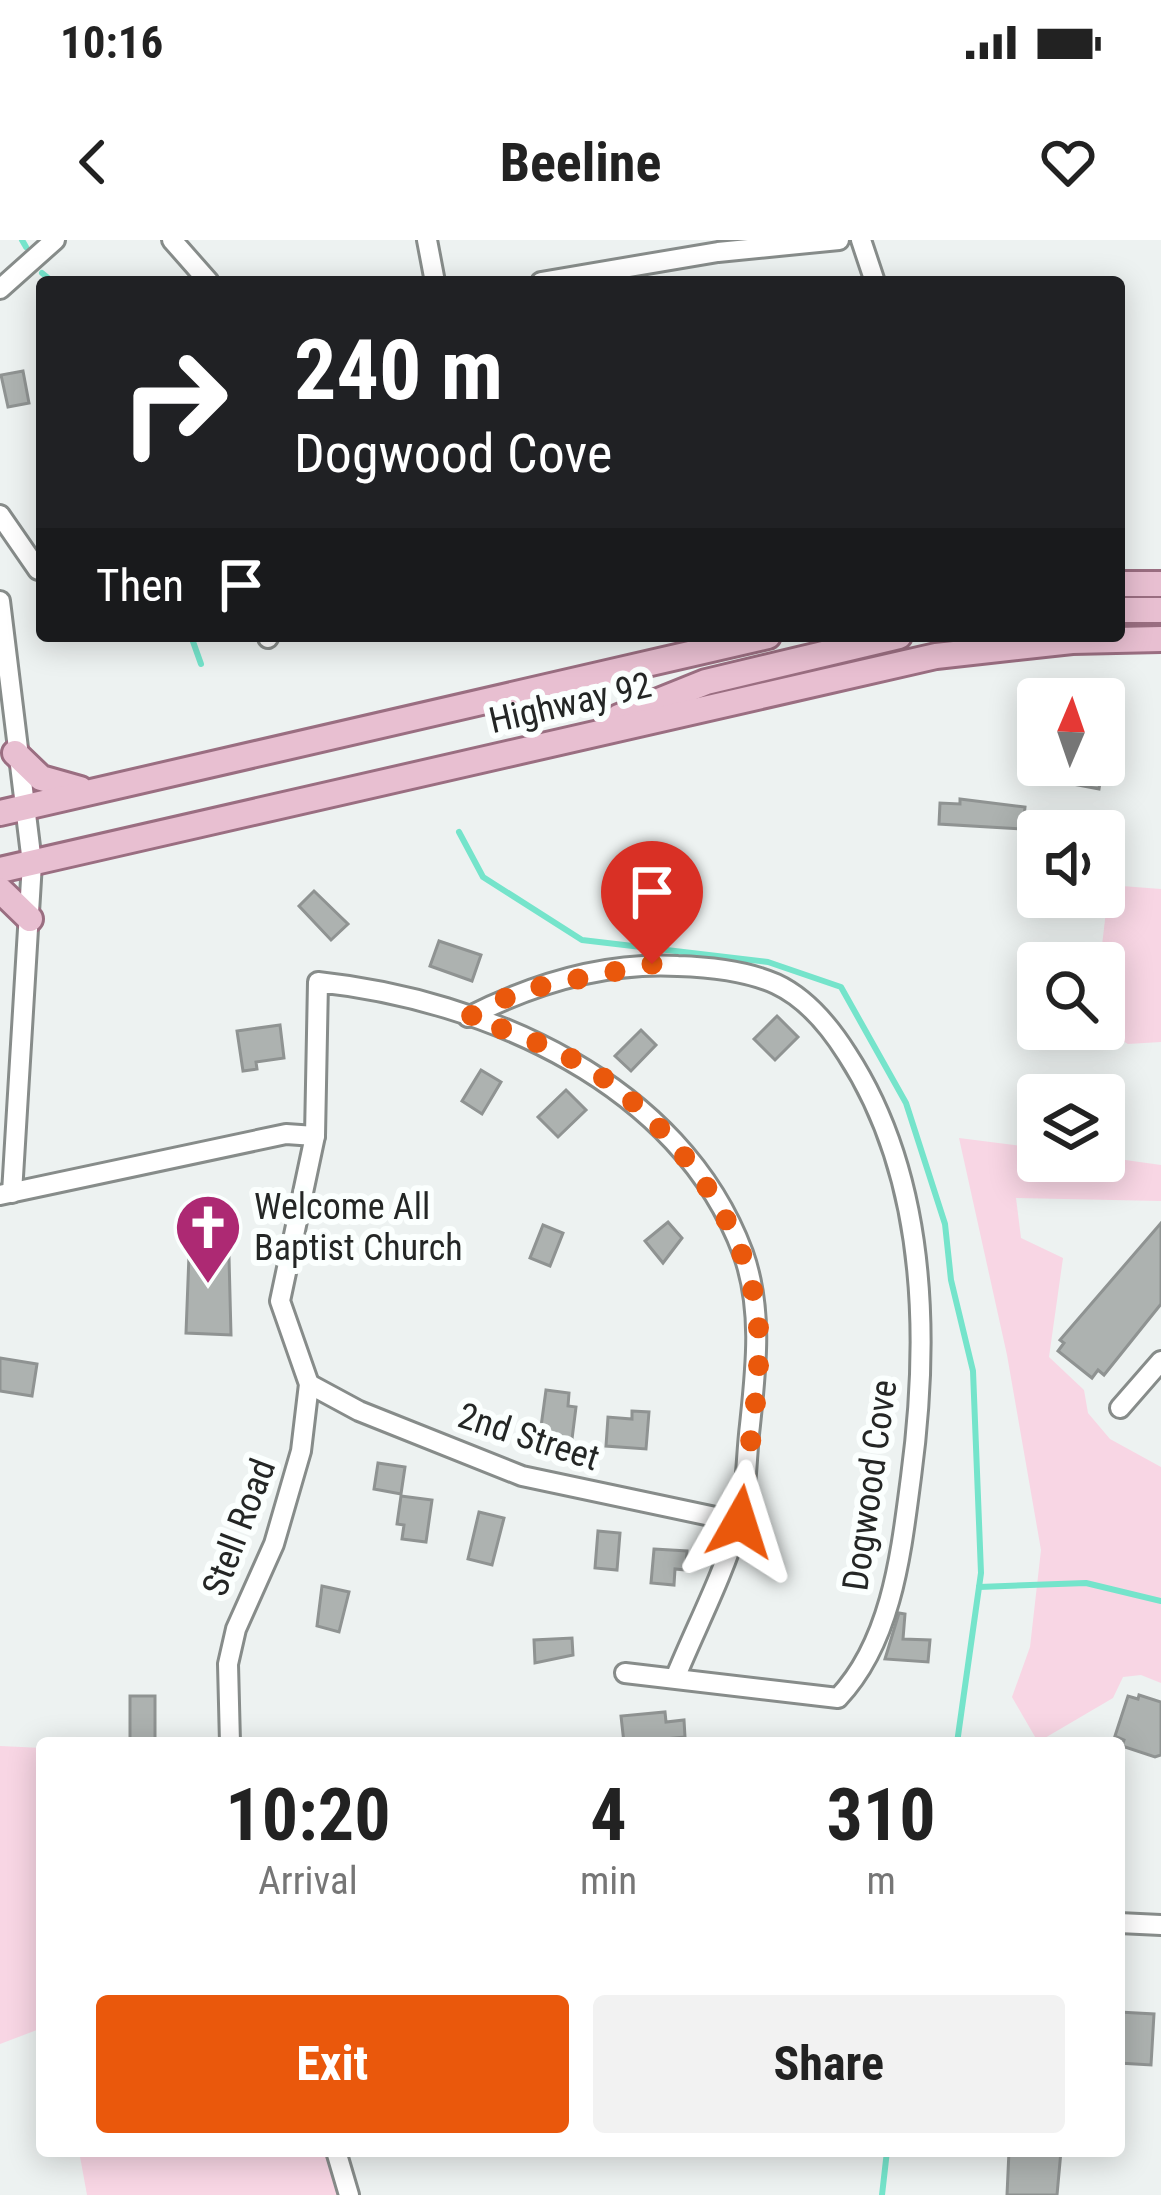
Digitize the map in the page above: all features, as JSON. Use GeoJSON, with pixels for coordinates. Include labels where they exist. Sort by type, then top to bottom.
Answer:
{"type":"FeatureCollection","features":[{"type":"Feature","properties":{"kind":"main road"},"geometry":{"type":"LineString","coordinates":[[1125,584],[1161,584]]}},
{"type":"Feature","properties":{"kind":"main road"},"geometry":{"type":"LineString","coordinates":[[1125,610],[1161,610]]}},
{"type":"Feature","properties":{"kind":"main road","name":"Highway 92"},"geometry":{"type":"LineString","coordinates":[[1125,640],[1161,639]]}},
{"type":"Feature","properties":{"kind":"main road","name":"Highway 92"},"geometry":{"type":"LineString","coordinates":[[11,811],[742,642]]}},
{"type":"Feature","properties":{"kind":"main road"},"geometry":{"type":"LineString","coordinates":[[591,734],[648,703],[706,682],[874,642]]}},
{"type":"Feature","properties":{"kind":"main road","name":"Highway 92"},"geometry":{"type":"LineString","coordinates":[[0,870],[970,643],[1018,642]]}},
{"type":"Feature","properties":{"kind":"main road"},"geometry":{"type":"LineString","coordinates":[[16,754],[54,784],[100,790]]}},
{"type":"Feature","properties":{"kind":"main road"},"geometry":{"type":"LineString","coordinates":[[0,890],[30,919]]}},
{"type":"Feature","properties":{"kind":"street"},"geometry":{"type":"LineString","coordinates":[[0,289],[55,240]]}},
{"type":"Feature","properties":{"kind":"street"},"geometry":{"type":"LineString","coordinates":[[172,240],[204,276]]}},
{"type":"Feature","properties":{"kind":"street"},"geometry":{"type":"LineString","coordinates":[[428,240],[434,276]]}},
{"type":"Feature","properties":{"kind":"street"},"geometry":{"type":"LineString","coordinates":[[639,240],[644,263]]}},
{"type":"Feature","properties":{"kind":"street"},"geometry":{"type":"LineString","coordinates":[[574,276],[839,240]]}},
{"type":"Feature","properties":{"kind":"street"},"geometry":{"type":"LineString","coordinates":[[861,240],[873,276]]}},
{"type":"Feature","properties":{"kind":"street"},"geometry":{"type":"LineString","coordinates":[[0,515],[36,567]]}},
{"type":"Feature","properties":{"kind":"street"},"geometry":{"type":"LineString","coordinates":[[0,601],[16,754],[11,811],[32,863],[6,1194],[286,1134],[315,1136]]}},
{"type":"Feature","properties":{"kind":"street","name":"Dogwood Cove"},"geometry":{"type":"LineString","coordinates":[[469,1017],[519,991],[568,978],[645,964],[712,968],[778,985],[826,1022],[872,1093],[914,1235],[918,1423],[906,1516],[876,1647],[838,1698],[676,1676]]}},
{"type":"Feature","properties":{"kind":"street","name":"Stell Road"},"geometry":{"type":"LineString","coordinates":[[230,1737],[228,1664],[234,1635],[291,1498],[309,1384],[280,1301],[315,1136],[318,982],[358,986],[469,1017]]}},
{"type":"Feature","properties":{"kind":"street"},"geometry":{"type":"LineString","coordinates":[[469,1017],[539,1043],[616,1087],[709,1190],[743,1254],[759,1337],[740,1522],[676,1676],[626,1672]]}},
{"type":"Feature","properties":{"kind":"street"},"geometry":{"type":"LineString","coordinates":[[1120,1408],[1161,1361]]}},
{"type":"Feature","properties":{"kind":"street","name":"2nd Street"},"geometry":{"type":"LineString","coordinates":[[309,1384],[359,1411],[521,1476],[740,1522]]}},
{"type":"Feature","properties":{"kind":"street"},"geometry":{"type":"LineString","coordinates":[[1125,1923],[1161,1925]]}},
{"type":"Feature","properties":{"kind":"street"},"geometry":{"type":"LineString","coordinates":[[338,2157],[349,2195]]}},
{"type":"Feature","properties":{"kind":"shaded area"},"geometry":{"type":"Polygon","coordinates":[[[1125,886],[1161,889],[1161,1042],[1125,1042],[1125,942],[1102,942],[1105,918],[1125,918],[1125,886]]]}},
{"type":"Feature","properties":{"kind":"shaded area"},"geometry":{"type":"Polygon","coordinates":[[[959,1138],[1017,1145],[1017,1182],[1125,1182],[1125,1160],[1161,1165],[1161,1201],[1016,1198],[1021,1238],[1063,1258],[1049,1357],[1084,1390],[1088,1413],[1110,1439],[1161,1467],[1161,1683],[1141,1675],[1123,1677],[1113,1698],[1047,1737],[1035,1737],[1012,1697],[1030,1647],[1041,1550],[1007,1355],[959,1138]]]}},
{"type":"Feature","properties":{"kind":"shaded area"},"geometry":{"type":"Polygon","coordinates":[[[0,1746],[36,1748],[36,2030],[0,2044],[0,1746]]]}},
{"type":"Feature","properties":{"kind":"shaded area"},"geometry":{"type":"Polygon","coordinates":[[[80,2157],[345,2157],[360,2195],[87,2195],[80,2157]]]}},
{"type":"Feature","properties":{"kind":"building"},"geometry":{"type":"Polygon","coordinates":[[[23,371],[29,403],[8,407],[1,375],[23,371]]]}},
{"type":"Feature","properties":{"kind":"building"},"geometry":{"type":"Polygon","coordinates":[[[960,799],[1025,807],[1017,810],[1017,829],[939,824],[940,803],[960,804],[960,799]]]}},
{"type":"Feature","properties":{"kind":"building"},"geometry":{"type":"Polygon","coordinates":[[[314,891],[348,924],[331,940],[299,906],[314,891]]]}},
{"type":"Feature","properties":{"kind":"building"},"geometry":{"type":"Polygon","coordinates":[[[439,941],[481,955],[472,981],[430,966],[439,941]]]}},
{"type":"Feature","properties":{"kind":"building"},"geometry":{"type":"Polygon","coordinates":[[[777,1016],[798,1037],[775,1060],[754,1039],[777,1016]]]}},
{"type":"Feature","properties":{"kind":"building"},"geometry":{"type":"Polygon","coordinates":[[[280,1025],[284,1058],[256,1062],[257,1069],[243,1071],[237,1031],[280,1025]]]}},
{"type":"Feature","properties":{"kind":"building"},"geometry":{"type":"Polygon","coordinates":[[[641,1030],[656,1045],[631,1071],[615,1056],[641,1030]]]}},
{"type":"Feature","properties":{"kind":"building"},"geometry":{"type":"Polygon","coordinates":[[[481,1070],[501,1082],[482,1114],[462,1101],[481,1070]]]}},
{"type":"Feature","properties":{"kind":"building"},"geometry":{"type":"Polygon","coordinates":[[[566,1090],[586,1110],[558,1137],[538,1117],[566,1090]]]}},
{"type":"Feature","properties":{"kind":"building"},"geometry":{"type":"Polygon","coordinates":[[[668,1222],[682,1238],[663,1263],[645,1241],[668,1222]]]}},
{"type":"Feature","properties":{"kind":"building"},"geometry":{"type":"Polygon","coordinates":[[[1161,1223],[1161,1304],[1104,1375],[1098,1370],[1092,1378],[1058,1351],[1064,1343],[1060,1340],[1161,1223]]]}},
{"type":"Feature","properties":{"kind":"building"},"geometry":{"type":"Polygon","coordinates":[[[543,1225],[563,1233],[550,1266],[530,1258],[543,1225]]]}},
{"type":"Feature","properties":{"kind":"building","name":"Welcome All Baptist Church"},"geometry":{"type":"Polygon","coordinates":[[[189,1255],[229,1257],[231,1335],[186,1333],[189,1255]]]}},
{"type":"Feature","properties":{"kind":"building"},"geometry":{"type":"Polygon","coordinates":[[[0,1358],[37,1364],[32,1396],[0,1391],[0,1358]]]}},
{"type":"Feature","properties":{"kind":"building"},"geometry":{"type":"Polygon","coordinates":[[[546,1390],[569,1393],[568,1406],[576,1407],[572,1439],[540,1434],[546,1390]]]}},
{"type":"Feature","properties":{"kind":"building"},"geometry":{"type":"Polygon","coordinates":[[[632,1411],[649,1412],[646,1449],[606,1446],[608,1417],[632,1419],[632,1411]]]}},
{"type":"Feature","properties":{"kind":"building"},"geometry":{"type":"Polygon","coordinates":[[[378,1463],[405,1467],[401,1494],[374,1489],[378,1463]]]}},
{"type":"Feature","properties":{"kind":"building"},"geometry":{"type":"Polygon","coordinates":[[[401,1496],[432,1500],[426,1542],[402,1539],[404,1525],[397,1524],[401,1496]]]}},
{"type":"Feature","properties":{"kind":"building"},"geometry":{"type":"Polygon","coordinates":[[[479,1512],[504,1518],[492,1565],[468,1559],[479,1512]]]}},
{"type":"Feature","properties":{"kind":"building"},"geometry":{"type":"Polygon","coordinates":[[[598,1531],[620,1533],[617,1570],[595,1568],[598,1531]]]}},
{"type":"Feature","properties":{"kind":"building"},"geometry":{"type":"Polygon","coordinates":[[[654,1549],[687,1551],[686,1570],[675,1569],[674,1585],[651,1583],[654,1549]]]}},
{"type":"Feature","properties":{"kind":"building"},"geometry":{"type":"Polygon","coordinates":[[[322,1586],[349,1592],[339,1632],[317,1626],[322,1586]]]}},
{"type":"Feature","properties":{"kind":"building"},"geometry":{"type":"Polygon","coordinates":[[[899,1613],[905,1614],[903,1639],[930,1640],[928,1662],[885,1659],[899,1613]]]}},
{"type":"Feature","properties":{"kind":"building"},"geometry":{"type":"Polygon","coordinates":[[[572,1638],[573,1655],[535,1663],[534,1640],[572,1638]]]}},
{"type":"Feature","properties":{"kind":"building"},"geometry":{"type":"Polygon","coordinates":[[[1139,1695],[1161,1702],[1161,1755],[1125,1747],[1125,1737],[1115,1736],[1128,1696],[1138,1699],[1139,1695]]]}},
{"type":"Feature","properties":{"kind":"building"},"geometry":{"type":"Polygon","coordinates":[[[130,1696],[155,1696],[155,1737],[130,1737],[130,1696]]]}},
{"type":"Feature","properties":{"kind":"building"},"geometry":{"type":"Polygon","coordinates":[[[665,1712],[666,1722],[684,1720],[685,1737],[623,1737],[621,1716],[665,1712]]]}},
{"type":"Feature","properties":{"kind":"building"},"geometry":{"type":"Polygon","coordinates":[[[1125,2012],[1154,2014],[1151,2065],[1125,2063],[1125,2012]]]}},
{"type":"Feature","properties":{"kind":"building"},"geometry":{"type":"Polygon","coordinates":[[[1009,2157],[1060,2157],[1057,2195],[1007,2195],[1009,2157]]]}},
{"type":"Feature","properties":{"kind":"waterway"},"geometry":{"type":"LineString","coordinates":[[22,240],[26,247]]}},
{"type":"Feature","properties":{"kind":"waterway"},"geometry":{"type":"LineString","coordinates":[[42,273],[46,276]]}},
{"type":"Feature","properties":{"kind":"waterway"},"geometry":{"type":"LineString","coordinates":[[193,642],[201,664]]}},
{"type":"Feature","properties":{"kind":"waterway"},"geometry":{"type":"LineString","coordinates":[[459,832],[483,877],[582,940],[768,962],[841,987],[906,1103],[945,1224],[951,1280],[973,1371],[981,1573],[958,1737]]}},
{"type":"Feature","properties":{"kind":"waterway"},"geometry":{"type":"LineString","coordinates":[[979,1587],[1086,1583],[1161,1601]]}},
{"type":"Feature","properties":{"kind":"waterway"},"geometry":{"type":"LineString","coordinates":[[882,2195],[886,2157]]}},
{"type":"Feature","properties":{"kind":"place","name":"Welcome All Baptist Church"},"geometry":{"type":"Point","coordinates":[208,1286]}},
{"type":"Feature","properties":{"kind":"route"},"geometry":{"type":"LineString","coordinates":[[652,964],[519,991],[469,1017],[539,1043],[616,1087],[659,1129],[709,1190],[743,1254],[759,1337],[740,1522]]}}]}
